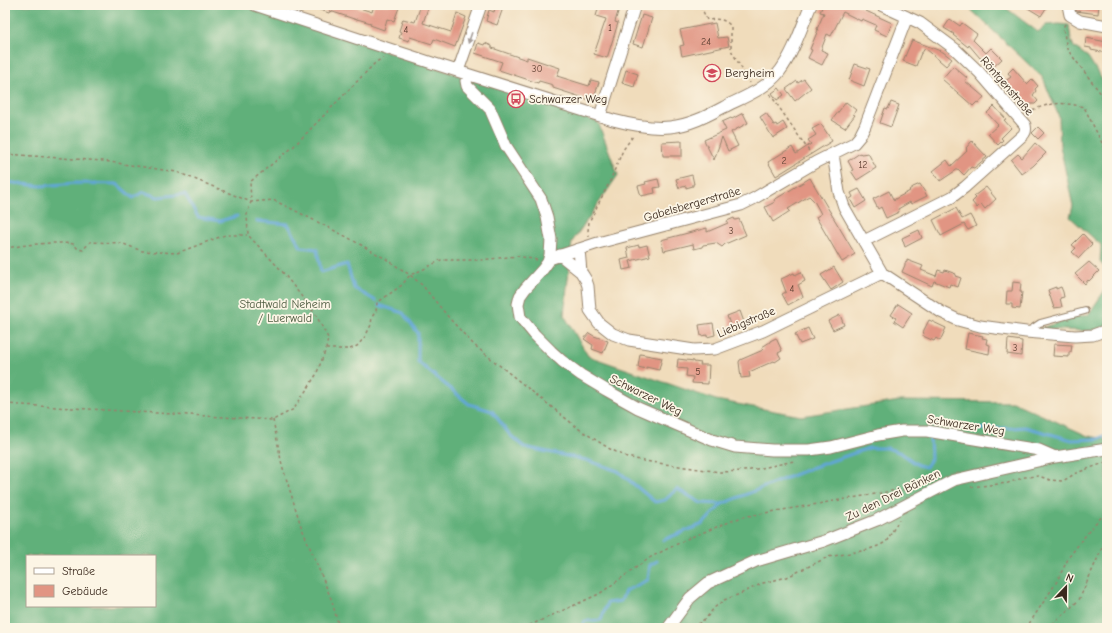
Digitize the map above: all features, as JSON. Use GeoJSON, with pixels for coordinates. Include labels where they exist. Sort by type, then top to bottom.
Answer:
{"type":"FeatureCollection","features":[{"type":"Feature","properties":{"kind":"street"},"geometry":{"type":"LineString","coordinates":[[256,5],[600,116],[640,126],[662,128],[684,125],[696,121],[759,89],[774,77],[786,62],[811,5]]}},
{"type":"Feature","properties":{"kind":"street"},"geometry":{"type":"LineString","coordinates":[[481,5],[463,73],[467,86],[490,109],[506,146],[541,199],[550,231],[551,250],[548,260]]}},
{"type":"Feature","properties":{"kind":"street"},"geometry":{"type":"LineString","coordinates":[[600,116],[635,5]]}},
{"type":"Feature","properties":{"kind":"street","name":"Röntgenstraße"},"geometry":{"type":"LineString","coordinates":[[864,241],[952,197],[1025,133],[1026,129],[1025,125],[1018,116],[979,72],[955,49],[920,23],[882,5]]}},
{"type":"Feature","properties":{"kind":"street"},"geometry":{"type":"LineString","coordinates":[[1068,5],[1070,15],[1076,19],[1107,26]]}},
{"type":"Feature","properties":{"kind":"street","name":"Gabelsbergerstraße"},"geometry":{"type":"LineString","coordinates":[[548,260],[598,242],[741,205],[816,162],[854,143],[863,131],[907,17]]}},
{"type":"Feature","properties":{"kind":"street"},"geometry":{"type":"LineString","coordinates":[[833,154],[836,181],[841,200],[847,214],[882,273],[941,312],[958,320],[980,326],[1026,332],[1075,336],[1093,335],[1107,330]]}},
{"type":"Feature","properties":{"kind":"street","name":"Liebigstraße"},"geometry":{"type":"LineString","coordinates":[[579,249],[581,272],[588,286],[590,310],[599,323],[613,334],[629,340],[694,350],[715,349],[763,331],[882,273]]}},
{"type":"Feature","properties":{"kind":"street"},"geometry":{"type":"LineString","coordinates":[[560,256],[581,272]]}},
{"type":"Feature","properties":{"kind":"street","name":"Schwarzer Weg"},"geometry":{"type":"LineString","coordinates":[[548,260],[540,272],[525,288],[519,300],[518,308],[520,317],[535,336],[562,361],[581,375],[606,390],[644,410],[712,440],[744,448],[800,451],[820,449],[878,435],[902,431],[927,431],[1039,450],[1055,457]]}},
{"type":"Feature","properties":{"kind":"street","name":"Zu den Drei Bänken"},"geometry":{"type":"LineString","coordinates":[[668,628],[690,598],[708,583],[756,561],[824,541],[877,520],[954,480],[1055,457],[1107,449]]}},
{"type":"Feature","properties":{"kind":"lane"},"geometry":{"type":"LineString","coordinates":[[1026,332],[1040,323],[1085,311]]}},
{"type":"Feature","properties":{"kind":"path"},"geometry":{"type":"LineString","coordinates":[[694,5],[702,9],[707,20],[719,19],[726,21],[731,26],[730,50],[813,158]]}},
{"type":"Feature","properties":{"kind":"path"},"geometry":{"type":"LineString","coordinates":[[1063,28],[1067,49],[1102,95],[1106,119],[1104,148],[1107,171]]}},
{"type":"Feature","properties":{"kind":"path"},"geometry":{"type":"LineString","coordinates":[[5,404],[273,420],[294,409],[316,375],[326,349],[328,338],[316,315],[281,270],[248,235],[247,214],[251,202],[250,182],[293,147],[376,62],[395,50]]}},
{"type":"Feature","properties":{"kind":"path"},"geometry":{"type":"LineString","coordinates":[[1018,116],[1044,105],[1061,103],[1084,107],[1104,148]]}},
{"type":"Feature","properties":{"kind":"path"},"geometry":{"type":"LineString","coordinates":[[590,242],[588,222],[610,181],[623,150],[640,126]]}},
{"type":"Feature","properties":{"kind":"path"},"geometry":{"type":"LineString","coordinates":[[5,154],[103,161],[177,172],[251,202],[272,200],[292,209],[347,238],[410,275],[422,285],[467,339],[579,428],[620,454],[644,461],[720,472],[744,471],[800,459]]}},
{"type":"Feature","properties":{"kind":"path"},"geometry":{"type":"LineString","coordinates":[[5,248],[33,244],[63,243],[74,244],[78,249],[83,250],[90,242],[121,243],[142,251],[177,253],[225,235],[248,235]]}},
{"type":"Feature","properties":{"kind":"path"},"geometry":{"type":"LineString","coordinates":[[326,349],[350,349],[357,346],[365,338],[371,325],[372,317],[376,311],[377,303],[402,285],[410,275],[441,260],[480,260],[518,256],[548,260]]}},
{"type":"Feature","properties":{"kind":"path"},"geometry":{"type":"LineString","coordinates":[[273,420],[282,465],[301,526],[332,601],[339,628]]}},
{"type":"Feature","properties":{"kind":"path"},"geometry":{"type":"LineString","coordinates":[[965,488],[1008,483],[1025,477],[1039,476],[1050,480],[1063,481],[1076,473],[1107,462]]}},
{"type":"Feature","properties":{"kind":"path"},"geometry":{"type":"LineString","coordinates":[[524,628],[599,594],[651,557],[689,538],[742,517],[890,491],[912,489]]}},
{"type":"Feature","properties":{"kind":"path"},"geometry":{"type":"LineString","coordinates":[[1025,628],[1056,583],[1069,557],[1092,527],[1107,511]]}},
{"type":"Feature","properties":{"kind":"path"},"geometry":{"type":"LineString","coordinates":[[693,628],[707,617],[714,608],[724,600],[763,583],[787,577],[828,558],[867,550],[886,542],[902,517]]}},
{"type":"Feature","properties":{"kind":"path"},"geometry":{"type":"LineString","coordinates":[[1048,628],[1079,600],[1107,537]]}},
{"type":"Feature","properties":{"kind":"green space","name":"Stadtwald Neheim / Luerwald"},"geometry":{"type":"Polygon","coordinates":[[[5,5],[242,5],[395,54],[598,122],[618,175],[572,242],[564,315],[588,356],[716,400],[801,416],[900,401],[1013,402],[1088,436],[1107,439],[1107,628],[5,628],[5,5]]]}},
{"type":"Feature","properties":{"kind":"green space"},"geometry":{"type":"Polygon","coordinates":[[[966,5],[1002,5],[1038,32],[1046,25],[1069,25],[1071,40],[1074,47],[1088,57],[1103,81],[1107,94],[1107,270],[1100,262],[1101,245],[1070,217],[1073,206],[1060,146],[1059,117],[1043,78],[966,5]]]}},
{"type":"Feature","properties":{"kind":"green space"},"geometry":{"type":"Polygon","coordinates":[[[1107,287],[1107,326],[1091,331],[1039,329],[1076,317],[1088,315],[1107,287]]]}},
{"type":"Feature","properties":{"kind":"building"},"geometry":{"type":"Polygon","coordinates":[[[309,5],[350,5],[372,12],[374,5],[400,5],[394,21],[387,19],[384,30],[370,25],[371,23],[330,11],[329,13],[309,5]]]}},
{"type":"Feature","properties":{"kind":"building"},"geometry":{"type":"Polygon","coordinates":[[[421,5],[429,5],[423,23],[451,32],[457,13],[466,17],[455,47],[434,39],[432,44],[410,37],[409,41],[399,38],[401,32],[399,31],[403,19],[415,22],[421,5]]]}},
{"type":"Feature","properties":{"kind":"building"},"geometry":{"type":"Polygon","coordinates":[[[496,5],[504,5],[497,25],[486,21],[489,10],[494,12],[496,5]]]}},
{"type":"Feature","properties":{"kind":"building"},"geometry":{"type":"Polygon","coordinates":[[[607,5],[620,5],[615,22],[618,23],[607,58],[594,54],[606,19],[596,16],[599,6],[606,8],[607,5]]]}},
{"type":"Feature","properties":{"kind":"building"},"geometry":{"type":"Polygon","coordinates":[[[823,5],[856,5],[892,23],[887,36],[874,30],[876,25],[862,19],[861,21],[843,12],[831,36],[827,34],[821,50],[828,53],[822,65],[808,58],[812,50],[810,49],[818,30],[817,29],[824,13],[820,12],[823,5]]]}},
{"type":"Feature","properties":{"kind":"building"},"geometry":{"type":"Polygon","coordinates":[[[1023,5],[1048,5],[1041,16],[1023,5]]]}},
{"type":"Feature","properties":{"kind":"building"},"geometry":{"type":"Polygon","coordinates":[[[1075,5],[1099,5],[1098,14],[1076,11],[1075,5]]]}},
{"type":"Feature","properties":{"kind":"building"},"geometry":{"type":"Polygon","coordinates":[[[642,15],[652,18],[643,47],[633,44],[642,15]]]}},
{"type":"Feature","properties":{"kind":"building"},"geometry":{"type":"Polygon","coordinates":[[[950,19],[960,26],[962,23],[977,34],[973,40],[986,53],[991,48],[1002,59],[991,69],[969,45],[968,47],[953,35],[954,34],[944,28],[950,19]]]}},
{"type":"Feature","properties":{"kind":"building"},"geometry":{"type":"Polygon","coordinates":[[[715,23],[718,38],[727,37],[729,46],[682,56],[680,46],[684,45],[680,30],[715,23]]]}},
{"type":"Feature","properties":{"kind":"building"},"geometry":{"type":"Polygon","coordinates":[[[1086,38],[1107,42],[1107,53],[1091,50],[1091,48],[1085,47],[1086,38]]]}},
{"type":"Feature","properties":{"kind":"building"},"geometry":{"type":"Polygon","coordinates":[[[912,40],[943,52],[952,59],[946,66],[925,48],[921,53],[916,66],[903,61],[912,40]]]}},
{"type":"Feature","properties":{"kind":"building"},"geometry":{"type":"Polygon","coordinates":[[[478,43],[484,45],[485,43],[492,46],[492,48],[527,60],[527,57],[560,68],[557,76],[589,86],[591,80],[599,82],[593,101],[553,88],[553,85],[539,81],[538,83],[499,70],[502,62],[475,53],[478,43]]]}},
{"type":"Feature","properties":{"kind":"building"},"geometry":{"type":"Polygon","coordinates":[[[855,64],[870,69],[864,86],[849,80],[855,64]]]}},
{"type":"Feature","properties":{"kind":"building"},"geometry":{"type":"Polygon","coordinates":[[[953,66],[967,78],[965,81],[984,97],[979,103],[977,102],[973,106],[942,79],[953,66]]]}},
{"type":"Feature","properties":{"kind":"building"},"geometry":{"type":"Polygon","coordinates":[[[1013,68],[1027,84],[1032,79],[1038,86],[1033,95],[1038,101],[1035,104],[1031,104],[1026,107],[1004,82],[1011,77],[1008,73],[1013,68]]]}},
{"type":"Feature","properties":{"kind":"building"},"geometry":{"type":"Polygon","coordinates":[[[626,70],[638,74],[634,87],[622,83],[626,70]]]}},
{"type":"Feature","properties":{"kind":"building"},"geometry":{"type":"Polygon","coordinates":[[[804,79],[811,88],[795,101],[786,89],[797,81],[798,83],[804,79]]]}},
{"type":"Feature","properties":{"kind":"building"},"geometry":{"type":"Polygon","coordinates":[[[779,88],[784,95],[777,100],[772,93],[779,88]]]}},
{"type":"Feature","properties":{"kind":"building"},"geometry":{"type":"Polygon","coordinates":[[[846,102],[856,110],[853,114],[855,115],[845,128],[832,120],[846,102]]]}},
{"type":"Feature","properties":{"kind":"building"},"geometry":{"type":"Polygon","coordinates":[[[891,102],[899,105],[891,127],[880,123],[885,108],[888,109],[891,102]]]}},
{"type":"Feature","properties":{"kind":"building"},"geometry":{"type":"Polygon","coordinates":[[[994,106],[1006,119],[1004,120],[1011,128],[1001,138],[1003,140],[998,145],[988,134],[998,125],[987,113],[994,106]]]}},
{"type":"Feature","properties":{"kind":"building"},"geometry":{"type":"Polygon","coordinates":[[[743,113],[748,123],[731,132],[738,146],[728,151],[722,137],[714,160],[704,140],[726,130],[722,122],[743,113]]]}},
{"type":"Feature","properties":{"kind":"building"},"geometry":{"type":"Polygon","coordinates":[[[766,113],[774,125],[776,124],[777,126],[783,122],[787,129],[773,138],[760,117],[766,113]]]}},
{"type":"Feature","properties":{"kind":"building"},"geometry":{"type":"Polygon","coordinates":[[[821,124],[832,141],[776,176],[768,162],[792,147],[796,154],[811,144],[808,140],[816,135],[812,129],[821,124]]]}},
{"type":"Feature","properties":{"kind":"building"},"geometry":{"type":"Polygon","coordinates":[[[1038,127],[1044,133],[1038,139],[1032,133],[1038,127]]]}},
{"type":"Feature","properties":{"kind":"building"},"geometry":{"type":"Polygon","coordinates":[[[682,141],[682,156],[663,156],[662,142],[682,141]]]}},
{"type":"Feature","properties":{"kind":"building"},"geometry":{"type":"Polygon","coordinates":[[[972,141],[987,157],[974,168],[971,167],[964,175],[958,169],[940,181],[933,171],[947,160],[951,166],[967,151],[966,148],[972,141]]]}},
{"type":"Feature","properties":{"kind":"building"},"geometry":{"type":"Polygon","coordinates":[[[1035,143],[1046,153],[1033,166],[1022,174],[1011,160],[1018,154],[1022,158],[1035,143]]]}},
{"type":"Feature","properties":{"kind":"building"},"geometry":{"type":"Polygon","coordinates":[[[860,153],[868,153],[876,168],[857,180],[851,171],[853,170],[848,161],[860,153]]]}},
{"type":"Feature","properties":{"kind":"building"},"geometry":{"type":"Polygon","coordinates":[[[692,175],[693,186],[679,188],[676,179],[692,175]]]}},
{"type":"Feature","properties":{"kind":"building"},"geometry":{"type":"Polygon","coordinates":[[[810,178],[855,254],[842,262],[816,217],[821,214],[814,201],[809,196],[788,209],[790,211],[773,222],[765,207],[775,202],[774,200],[810,178]]]}},
{"type":"Feature","properties":{"kind":"building"},"geometry":{"type":"Polygon","coordinates":[[[658,179],[660,187],[654,188],[655,193],[641,196],[638,186],[646,184],[645,182],[658,179]]]}},
{"type":"Feature","properties":{"kind":"building"},"geometry":{"type":"Polygon","coordinates":[[[920,184],[927,196],[911,204],[910,202],[898,209],[899,212],[886,218],[881,207],[878,209],[873,199],[889,191],[894,201],[910,191],[909,190],[913,187],[920,184]]]}},
{"type":"Feature","properties":{"kind":"building"},"geometry":{"type":"Polygon","coordinates":[[[986,187],[996,199],[985,209],[981,204],[977,208],[972,202],[976,198],[974,196],[986,187]]]}},
{"type":"Feature","properties":{"kind":"building"},"geometry":{"type":"Polygon","coordinates":[[[859,189],[866,201],[855,208],[850,199],[853,197],[851,193],[859,189]]]}},
{"type":"Feature","properties":{"kind":"building"},"geometry":{"type":"Polygon","coordinates":[[[956,208],[962,219],[970,215],[976,226],[968,230],[964,224],[941,236],[933,220],[956,208]]]}},
{"type":"Feature","properties":{"kind":"building"},"geometry":{"type":"Polygon","coordinates":[[[734,218],[735,220],[739,219],[746,235],[725,244],[722,247],[716,243],[703,245],[702,247],[694,249],[693,244],[664,251],[661,240],[707,228],[707,232],[728,223],[727,221],[734,218]]]}},
{"type":"Feature","properties":{"kind":"building"},"geometry":{"type":"Polygon","coordinates":[[[919,230],[922,238],[905,247],[902,238],[919,230]]]}},
{"type":"Feature","properties":{"kind":"building"},"geometry":{"type":"Polygon","coordinates":[[[1083,234],[1092,244],[1079,258],[1072,252],[1076,248],[1072,245],[1083,234]]]}},
{"type":"Feature","properties":{"kind":"building"},"geometry":{"type":"Polygon","coordinates":[[[639,245],[639,247],[647,245],[650,256],[630,261],[632,268],[623,270],[621,260],[629,258],[627,248],[639,245]]]}},
{"type":"Feature","properties":{"kind":"building"},"geometry":{"type":"Polygon","coordinates":[[[907,260],[923,266],[921,270],[936,276],[938,270],[944,272],[945,270],[956,274],[955,276],[961,278],[958,287],[950,284],[949,287],[934,281],[932,286],[902,272],[907,260]]]}},
{"type":"Feature","properties":{"kind":"building"},"geometry":{"type":"Polygon","coordinates":[[[1089,262],[1099,271],[1085,284],[1075,274],[1089,262]]]}},
{"type":"Feature","properties":{"kind":"building"},"geometry":{"type":"Polygon","coordinates":[[[834,267],[843,282],[831,290],[821,275],[834,267]]]}},
{"type":"Feature","properties":{"kind":"building"},"geometry":{"type":"Polygon","coordinates":[[[801,272],[805,281],[798,285],[803,297],[788,305],[782,294],[786,292],[781,279],[794,273],[795,275],[801,272]]]}},
{"type":"Feature","properties":{"kind":"building"},"geometry":{"type":"Polygon","coordinates":[[[1013,282],[1021,283],[1020,292],[1022,292],[1020,309],[1012,308],[1012,304],[1006,304],[1007,291],[1012,291],[1013,282]]]}},
{"type":"Feature","properties":{"kind":"building"},"geometry":{"type":"Polygon","coordinates":[[[1056,287],[1056,289],[1061,287],[1064,297],[1060,298],[1062,307],[1054,308],[1048,290],[1056,287]]]}},
{"type":"Feature","properties":{"kind":"building"},"geometry":{"type":"Polygon","coordinates":[[[898,304],[912,313],[903,327],[894,321],[896,318],[891,315],[898,304]]]}},
{"type":"Feature","properties":{"kind":"building"},"geometry":{"type":"Polygon","coordinates":[[[740,311],[744,322],[731,327],[727,316],[740,311]]]}},
{"type":"Feature","properties":{"kind":"building"},"geometry":{"type":"Polygon","coordinates":[[[840,315],[844,325],[833,330],[828,321],[840,315]]]}},
{"type":"Feature","properties":{"kind":"building"},"geometry":{"type":"Polygon","coordinates":[[[929,320],[946,328],[940,341],[936,338],[934,341],[923,336],[923,332],[929,320]]]}},
{"type":"Feature","properties":{"kind":"building"},"geometry":{"type":"Polygon","coordinates":[[[713,323],[715,335],[707,337],[707,335],[701,336],[699,325],[713,323]]]}},
{"type":"Feature","properties":{"kind":"building"},"geometry":{"type":"Polygon","coordinates":[[[808,328],[813,339],[800,344],[795,334],[808,328]]]}},
{"type":"Feature","properties":{"kind":"building"},"geometry":{"type":"Polygon","coordinates":[[[589,333],[608,341],[603,353],[592,349],[593,345],[584,339],[589,333]]]}},
{"type":"Feature","properties":{"kind":"building"},"geometry":{"type":"Polygon","coordinates":[[[968,333],[983,336],[982,338],[987,339],[986,344],[990,345],[989,354],[965,349],[968,333]]]}},
{"type":"Feature","properties":{"kind":"building"},"geometry":{"type":"Polygon","coordinates":[[[776,338],[782,351],[778,353],[781,358],[775,362],[774,361],[749,372],[750,377],[741,378],[740,360],[763,350],[762,347],[776,338]]]}},
{"type":"Feature","properties":{"kind":"building"},"geometry":{"type":"Polygon","coordinates":[[[1008,339],[1022,341],[1021,356],[1007,354],[1008,339]]]}},
{"type":"Feature","properties":{"kind":"building"},"geometry":{"type":"Polygon","coordinates":[[[1054,344],[1072,345],[1071,352],[1069,352],[1069,357],[1053,356],[1054,344]]]}},
{"type":"Feature","properties":{"kind":"building"},"geometry":{"type":"Polygon","coordinates":[[[640,354],[662,358],[659,370],[638,367],[640,354]]]}},
{"type":"Feature","properties":{"kind":"building"},"geometry":{"type":"Polygon","coordinates":[[[678,359],[694,361],[701,363],[700,365],[709,365],[708,384],[692,383],[693,377],[686,376],[687,369],[677,368],[678,359]]]}},
{"type":"Feature","properties":{"kind":"waterway"},"geometry":{"type":"LineString","coordinates":[[5,182],[41,186],[76,183],[117,184],[133,198],[143,192],[158,197],[185,194],[198,217],[220,221],[237,216]]}},
{"type":"Feature","properties":{"kind":"waterway"},"geometry":{"type":"LineString","coordinates":[[257,221],[288,224],[301,247],[317,249],[321,272],[347,264],[354,288],[376,301]]}},
{"type":"Feature","properties":{"kind":"waterway"},"geometry":{"type":"LineString","coordinates":[[379,305],[403,313],[418,333],[418,362],[469,404],[492,411],[510,435],[524,447],[586,460],[618,471],[655,502],[665,500],[677,489],[701,503],[722,504],[811,468],[869,448],[887,448],[901,453],[918,465],[926,467],[931,459],[930,436]]}},
{"type":"Feature","properties":{"kind":"waterway"},"geometry":{"type":"LineString","coordinates":[[934,426],[940,425],[978,429],[1025,427],[1072,440],[1098,439],[1107,434]]}},
{"type":"Feature","properties":{"kind":"waterway"},"geometry":{"type":"LineString","coordinates":[[663,540],[703,524],[722,504]]}},
{"type":"Feature","properties":{"kind":"waterway"},"geometry":{"type":"LineString","coordinates":[[581,628],[585,621],[601,620],[607,603],[621,601],[625,591],[648,580],[650,565],[657,561]]}},
{"type":"Feature","properties":{"kind":"place","name":"Bergheim"},"geometry":{"type":"Point","coordinates":[712,73]}},
{"type":"Feature","properties":{"kind":"place","name":"Schwarzer Weg"},"geometry":{"type":"Point","coordinates":[516,99]}}]}
